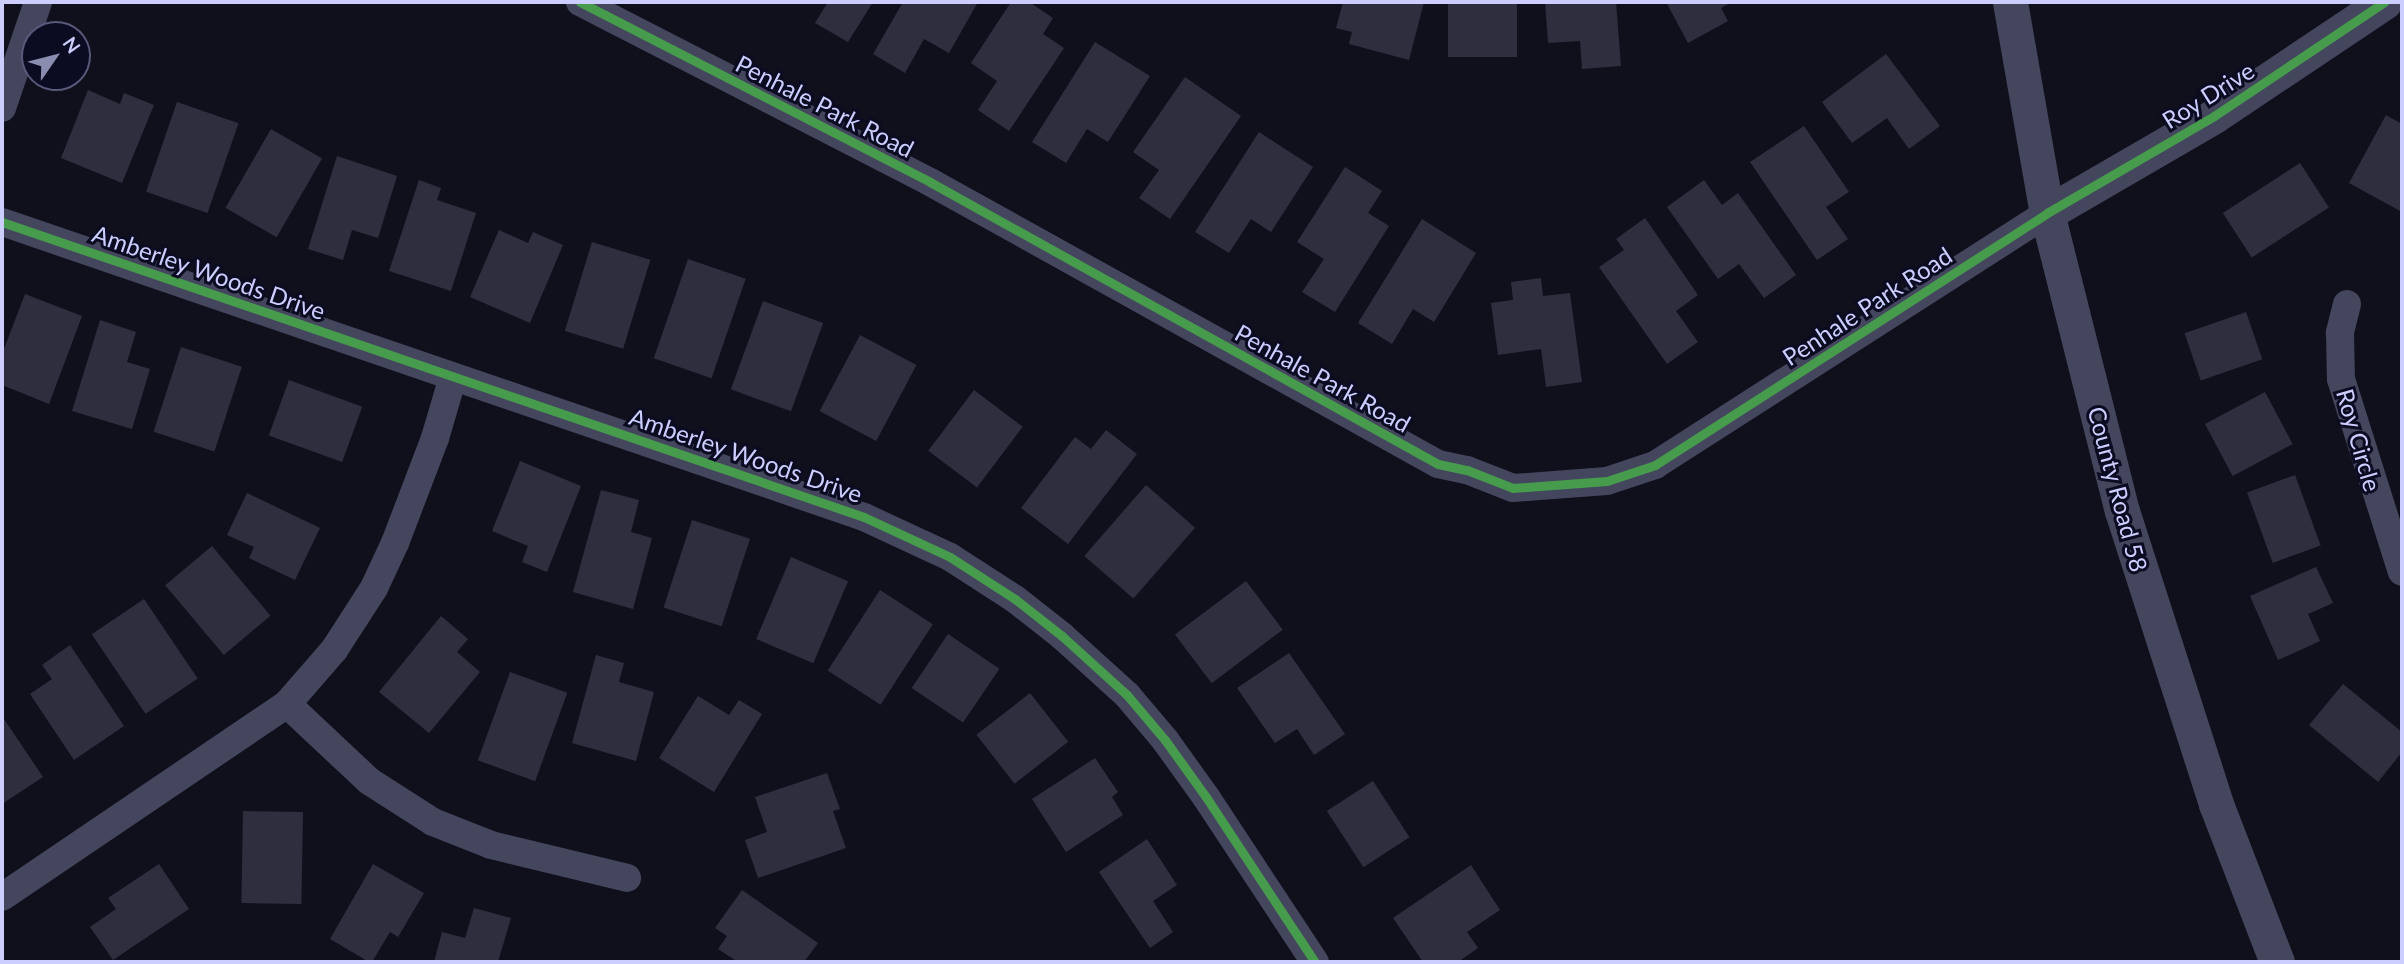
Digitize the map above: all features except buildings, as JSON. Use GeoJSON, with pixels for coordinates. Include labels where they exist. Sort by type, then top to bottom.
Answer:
{"type":"FeatureCollection","features":[{"type":"Feature","properties":{"kind":"street"},"geometry":{"type":"LineString","coordinates":[[2,108],[38,2]]}},
{"type":"Feature","properties":{"kind":"street","name":"Penhale Park Road"},"geometry":{"type":"LineString","coordinates":[[580,2],[930,182],[1438,464],[1467,470],[1513,488],[1607,481],[1655,465],[2047,213]]}},
{"type":"Feature","properties":{"kind":"street","name":"County Road 58"},"geometry":{"type":"LineString","coordinates":[[2010,2],[2047,213],[2122,511],[2159,635],[2216,804],[2277,962]]}},
{"type":"Feature","properties":{"kind":"street","name":"Roy Drive"},"geometry":{"type":"LineString","coordinates":[[2047,213],[2214,116],[2384,2]]}},
{"type":"Feature","properties":{"kind":"street","name":"Amberley Woods Drive"},"geometry":{"type":"LineString","coordinates":[[2,222],[864,517],[950,556],[1015,599],[1062,636],[1127,695],[1165,740],[1315,962]]}},
{"type":"Feature","properties":{"kind":"street","name":"Roy Circle"},"geometry":{"type":"LineString","coordinates":[[2347,304],[2340,333],[2341,379],[2402,572]]}},
{"type":"Feature","properties":{"kind":"street"},"geometry":{"type":"LineString","coordinates":[[2,897],[287,704],[334,650],[374,588],[396,543],[435,438],[453,376]]}},
{"type":"Feature","properties":{"kind":"street"},"geometry":{"type":"LineString","coordinates":[[287,704],[369,781],[433,822],[491,845],[626,878]]}},
{"type":"Feature","properties":{"kind":"cycle path"},"geometry":{"type":"LineString","coordinates":[[580,2],[930,182],[1438,464],[1467,470],[1513,488],[1607,481],[1655,465],[2047,213],[2214,116],[2384,2]]}},
{"type":"Feature","properties":{"kind":"cycle path"},"geometry":{"type":"LineString","coordinates":[[2,222],[864,517],[950,557],[1015,599],[1062,636],[1127,695],[1165,740],[1206,797],[1315,962]]}}]}
